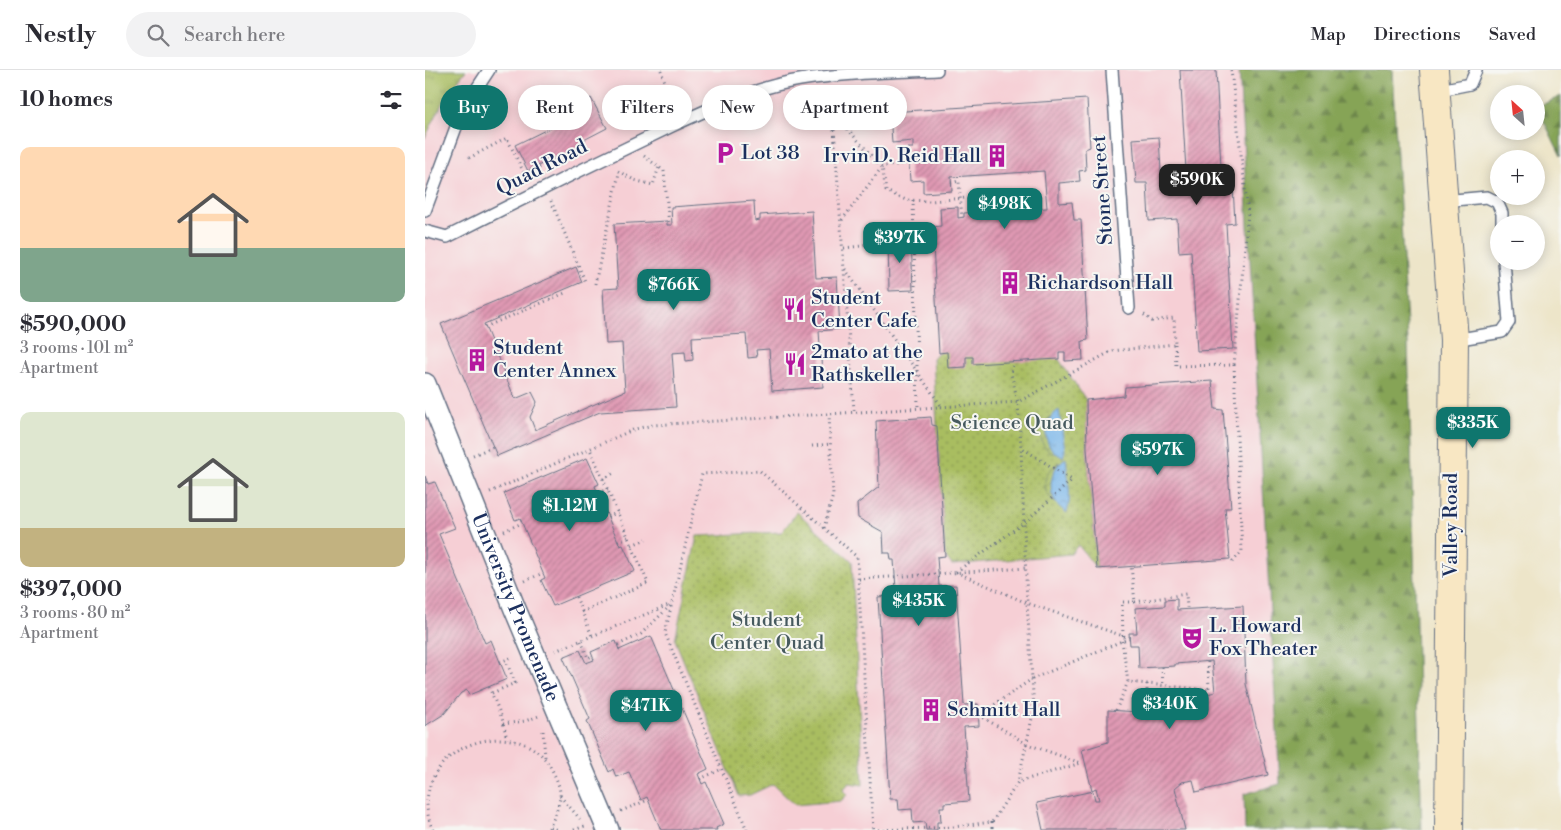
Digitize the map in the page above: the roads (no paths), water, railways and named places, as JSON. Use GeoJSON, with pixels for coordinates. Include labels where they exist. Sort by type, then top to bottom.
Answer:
{"type":"FeatureCollection","features":[{"type":"Feature","properties":{"kind":"main road","name":"Valley Road"},"geometry":{"type":"LineString","coordinates":[[1435,80],[1454,340],[1449,830]]}},
{"type":"Feature","properties":{"kind":"street","name":"University Promenade"},"geometry":{"type":"LineString","coordinates":[[425,384],[471,501],[537,659],[599,825]]}},
{"type":"Feature","properties":{"kind":"street"},"geometry":{"type":"LineString","coordinates":[[425,426],[446,437]]}},
{"type":"Feature","properties":{"kind":"lane"},"geometry":{"type":"LineString","coordinates":[[425,211],[462,111],[489,70]]}},
{"type":"Feature","properties":{"kind":"lane","name":"Quad Road"},"geometry":{"type":"LineString","coordinates":[[425,231],[447,237],[710,108],[754,92],[800,80],[937,70]]}},
{"type":"Feature","properties":{"kind":"lane","name":"Stone Street"},"geometry":{"type":"LineString","coordinates":[[1112,70],[1129,308]]}},
{"type":"Feature","properties":{"kind":"lane"},"geometry":{"type":"LineString","coordinates":[[1435,80],[1470,84],[1476,70]]}},
{"type":"Feature","properties":{"kind":"lane"},"geometry":{"type":"LineString","coordinates":[[1443,201],[1487,197],[1497,202],[1501,215]]}},
{"type":"Feature","properties":{"kind":"lane"},"geometry":{"type":"LineString","coordinates":[[1454,340],[1502,332],[1509,322],[1505,270]]}},
{"type":"Feature","properties":{"kind":"water"},"geometry":{"type":"Polygon","coordinates":[[[1059,410],[1065,450],[1063,457],[1051,448],[1046,435],[1049,421],[1059,410]]]}},
{"type":"Feature","properties":{"kind":"water"},"geometry":{"type":"Polygon","coordinates":[[[1066,458],[1069,502],[1066,513],[1055,501],[1051,490],[1051,483],[1057,466],[1066,458]]]}},
{"type":"Feature","properties":{"kind":"place","name":"Lot 38"},"geometry":{"type":"Point","coordinates":[725,153]}},
{"type":"Feature","properties":{"kind":"place","name":"Irvin D. Reid Hall"},"geometry":{"type":"Point","coordinates":[997,156]}},
{"type":"Feature","properties":{"kind":"place","name":"Richardson Hall"},"geometry":{"type":"Point","coordinates":[1010,283]}},
{"type":"Feature","properties":{"kind":"place","name":"Student Center Cafe"},"geometry":{"type":"Point","coordinates":[794,309]}},
{"type":"Feature","properties":{"kind":"place","name":"Student Center Annex"},"geometry":{"type":"Point","coordinates":[477,360]}},
{"type":"Feature","properties":{"kind":"place","name":"2mato at the Rathskeller"},"geometry":{"type":"Point","coordinates":[795,364]}},
{"type":"Feature","properties":{"kind":"place","name":"L. Howard Fox Theater"},"geometry":{"type":"Point","coordinates":[1192,638]}},
{"type":"Feature","properties":{"kind":"place","name":"Schmitt Hall"},"geometry":{"type":"Point","coordinates":[931,710]}},
{"type":"Feature","properties":{"kind":"park label","name":"Science Quad"},"geometry":{"type":"Point","coordinates":[1012,423]}},
{"type":"Feature","properties":{"kind":"park label","name":"Student Center Quad"},"geometry":{"type":"Point","coordinates":[767,632]}}]}
